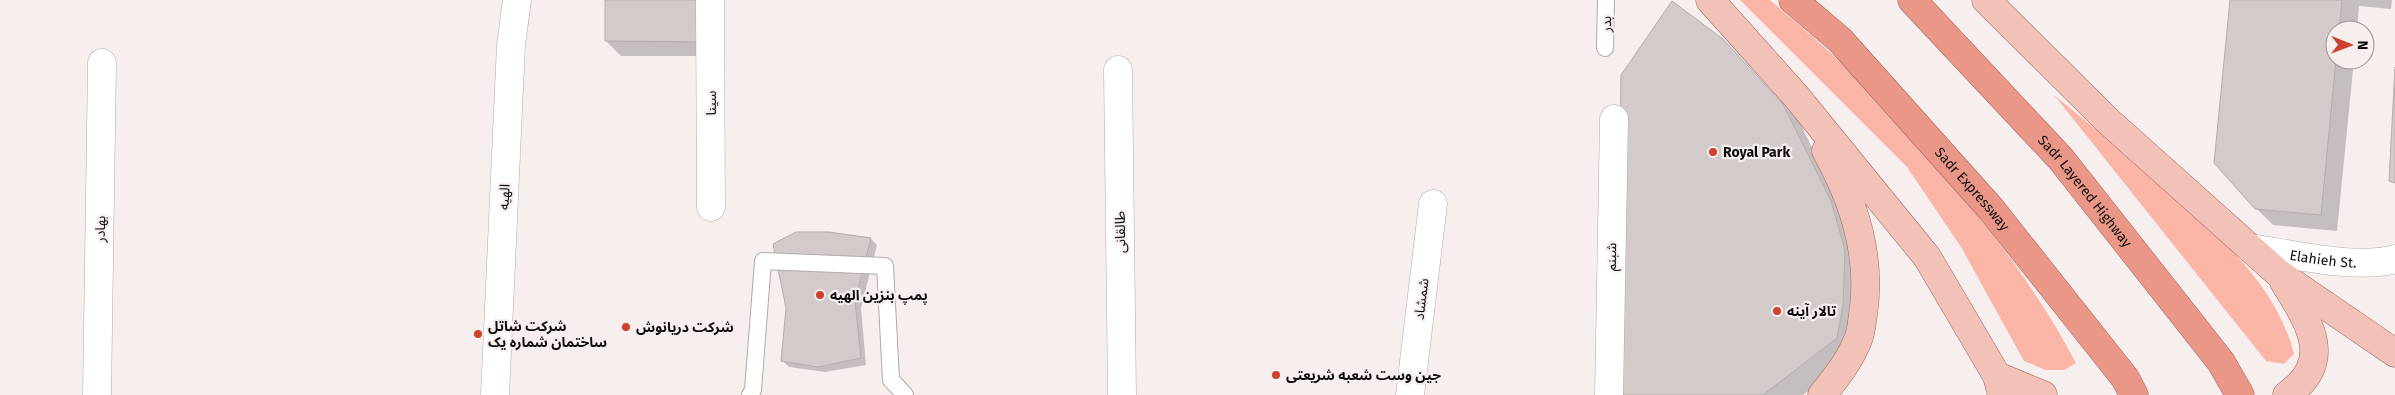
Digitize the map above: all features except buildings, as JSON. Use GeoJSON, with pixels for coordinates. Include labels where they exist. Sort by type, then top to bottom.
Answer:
{"type":"FeatureCollection","features":[{"type":"Feature","properties":{"kind":"highway","name":"Sadr Expressway"},"geometry":{"type":"LineString","coordinates":[[1792,0],[1840,40],[1991,209],[2129,387]]}},
{"type":"Feature","properties":{"kind":"highway"},"geometry":{"type":"LineString","coordinates":[[1822,0],[1851,26],[1998,203],[2135,378],[2145,395]]}},
{"type":"Feature","properties":{"kind":"highway","name":"Sadr Layered Highway"},"geometry":{"type":"LineString","coordinates":[[1912,0],[2061,158],[2221,362],[2240,395]]}},
{"type":"Feature","properties":{"kind":"highway"},"geometry":{"type":"LineString","coordinates":[[1937,0],[2068,152],[2230,357],[2252,395]]}},
{"type":"Feature","properties":{"kind":"main road"},"geometry":{"type":"LineString","coordinates":[[1710,0],[1795,95],[1927,257],[1999,386],[2043,395]]}},
{"type":"Feature","properties":{"kind":"main road"},"geometry":{"type":"LineString","coordinates":[[1986,0],[2108,121],[2250,248],[2278,272],[2395,353]]}},
{"type":"Feature","properties":{"kind":"main road"},"geometry":{"type":"LineString","coordinates":[[1795,95],[1840,177],[1861,237],[1867,290],[1859,337],[1840,373],[1822,395]]}},
{"type":"Feature","properties":{"kind":"main road"},"geometry":{"type":"LineString","coordinates":[[2278,272],[2309,322],[2315,351],[2311,367],[2302,385],[2287,395]]}},
{"type":"Feature","properties":{"kind":"street","name":"الهیه"},"geometry":{"type":"LineString","coordinates":[[495,395],[511,46],[516,0]]}},
{"type":"Feature","properties":{"kind":"street","name":"سینا"},"geometry":{"type":"LineString","coordinates":[[710,0],[711,207]]}},
{"type":"Feature","properties":{"kind":"street","name":"بهادر"},"geometry":{"type":"LineString","coordinates":[[97,395],[102,62]]}},
{"type":"Feature","properties":{"kind":"street","name":"طالقانی"},"geometry":{"type":"LineString","coordinates":[[1118,70],[1122,395]]}},
{"type":"Feature","properties":{"kind":"street","name":"شبنم"},"geometry":{"type":"LineString","coordinates":[[1609,395],[1614,119]]}},
{"type":"Feature","properties":{"kind":"street","name":"شمشاد"},"geometry":{"type":"LineString","coordinates":[[1410,395],[1433,204]]}},
{"type":"Feature","properties":{"kind":"street","name":"Elahieh St."},"geometry":{"type":"LineString","coordinates":[[2250,248],[2361,263],[2395,259]]}},
{"type":"Feature","properties":{"kind":"lane","name":"بدر"},"geometry":{"type":"LineString","coordinates":[[1605,48],[1606,0]]}},
{"type":"Feature","properties":{"kind":"lane"},"geometry":{"type":"LineString","coordinates":[[750,395],[753,390],[763,261],[885,266],[891,380],[905,395]]}},
{"type":"Feature","properties":{"kind":"shaded area"},"geometry":{"type":"Polygon","coordinates":[[[1740,0],[1770,0],[1849,71],[1913,138],[1973,209],[2001,246],[2053,323],[2076,363],[2064,370],[2046,370],[2024,361],[1961,247],[1907,167],[1740,0]]]}},
{"type":"Feature","properties":{"kind":"shaded area"},"geometry":{"type":"Polygon","coordinates":[[[2054,95],[2174,196],[2246,266],[2275,307],[2286,330],[2294,354],[2284,364],[2266,361],[2054,95]]]}},
{"type":"Feature","properties":{"kind":"place","name":"Royal Park"},"geometry":{"type":"Point","coordinates":[1713,152]}},
{"type":"Feature","properties":{"kind":"place","name":"پمپ بنزین الهیه"},"geometry":{"type":"Point","coordinates":[820,295]}},
{"type":"Feature","properties":{"kind":"place","name":"تالار آینه"},"geometry":{"type":"Point","coordinates":[1777,311]}},
{"type":"Feature","properties":{"kind":"place","name":"شرکت دریانوش"},"geometry":{"type":"Point","coordinates":[626,327]}},
{"type":"Feature","properties":{"kind":"place","name":"شرکت شاتل ساختمان شماره یک"},"geometry":{"type":"Point","coordinates":[478,334]}},
{"type":"Feature","properties":{"kind":"place","name":"جین وست شعبه شریعتی"},"geometry":{"type":"Point","coordinates":[1276,375]}}]}
